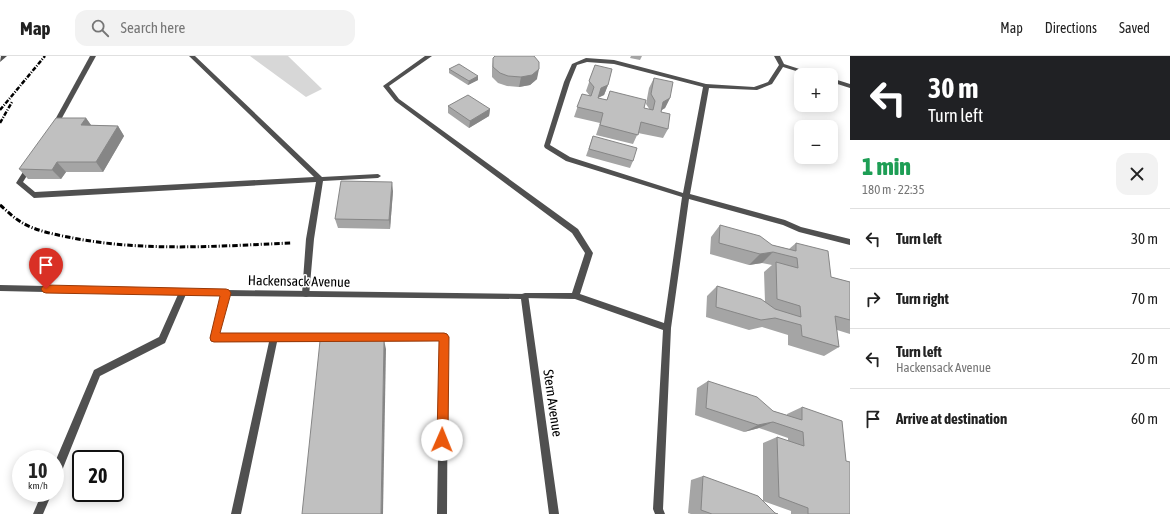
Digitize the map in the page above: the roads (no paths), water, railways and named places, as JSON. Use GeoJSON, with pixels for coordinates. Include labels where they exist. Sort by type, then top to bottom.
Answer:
{"type":"FeatureCollection","features":[{"type":"Feature","properties":{"kind":"street"},"geometry":{"type":"LineString","coordinates":[[0,60],[4,56]]}},
{"type":"Feature","properties":{"kind":"street"},"geometry":{"type":"LineString","coordinates":[[50,133],[93,56]]}},
{"type":"Feature","properties":{"kind":"street"},"geometry":{"type":"LineString","coordinates":[[192,56],[320,179]]}},
{"type":"Feature","properties":{"kind":"street"},"geometry":{"type":"LineString","coordinates":[[429,56],[386,86],[397,100],[575,231],[589,252],[575,296]]}},
{"type":"Feature","properties":{"kind":"street"},"geometry":{"type":"LineString","coordinates":[[777,56],[782,65],[794,69]]}},
{"type":"Feature","properties":{"kind":"street"},"geometry":{"type":"LineString","coordinates":[[782,65],[770,83],[755,89],[706,86],[614,62],[586,60],[579,62],[575,64],[567,82],[547,146],[568,159],[686,196],[785,223],[799,229],[850,242]]}},
{"type":"Feature","properties":{"kind":"street"},"geometry":{"type":"LineString","coordinates":[[838,82],[850,86]]}},
{"type":"Feature","properties":{"kind":"street"},"geometry":{"type":"LineString","coordinates":[[660,514],[658,509],[667,328],[686,196],[706,86]]}},
{"type":"Feature","properties":{"kind":"street"},"geometry":{"type":"LineString","coordinates":[[35,158],[19,183],[34,195],[378,176]]}},
{"type":"Feature","properties":{"kind":"street"},"geometry":{"type":"LineString","coordinates":[[306,294],[310,239],[320,179]]}},
{"type":"Feature","properties":{"kind":"street","name":"Hackensack Avenue"},"geometry":{"type":"LineString","coordinates":[[0,288],[226,293],[575,296],[667,328]]}},
{"type":"Feature","properties":{"kind":"street"},"geometry":{"type":"LineString","coordinates":[[64,452],[97,373],[162,340],[183,292]]}},
{"type":"Feature","properties":{"kind":"street"},"geometry":{"type":"LineString","coordinates":[[226,293],[214,338],[444,337],[442,514]]}},
{"type":"Feature","properties":{"kind":"street","name":"Stern Avenue"},"geometry":{"type":"LineString","coordinates":[[525,296],[554,514]]}},
{"type":"Feature","properties":{"kind":"street"},"geometry":{"type":"LineString","coordinates":[[236,514],[274,337]]}},
{"type":"Feature","properties":{"kind":"street"},"geometry":{"type":"LineString","coordinates":[[38,514],[43,502]]}},
{"type":"Feature","properties":{"kind":"railway"},"geometry":{"type":"LineString","coordinates":[[0,110],[45,56]]}},
{"type":"Feature","properties":{"kind":"railway"},"geometry":{"type":"LineString","coordinates":[[0,123],[12,102]]}},
{"type":"Feature","properties":{"kind":"railway"},"geometry":{"type":"LineString","coordinates":[[0,205],[18,220],[33,228],[60,236],[100,242],[155,247],[291,243]]}}]}
